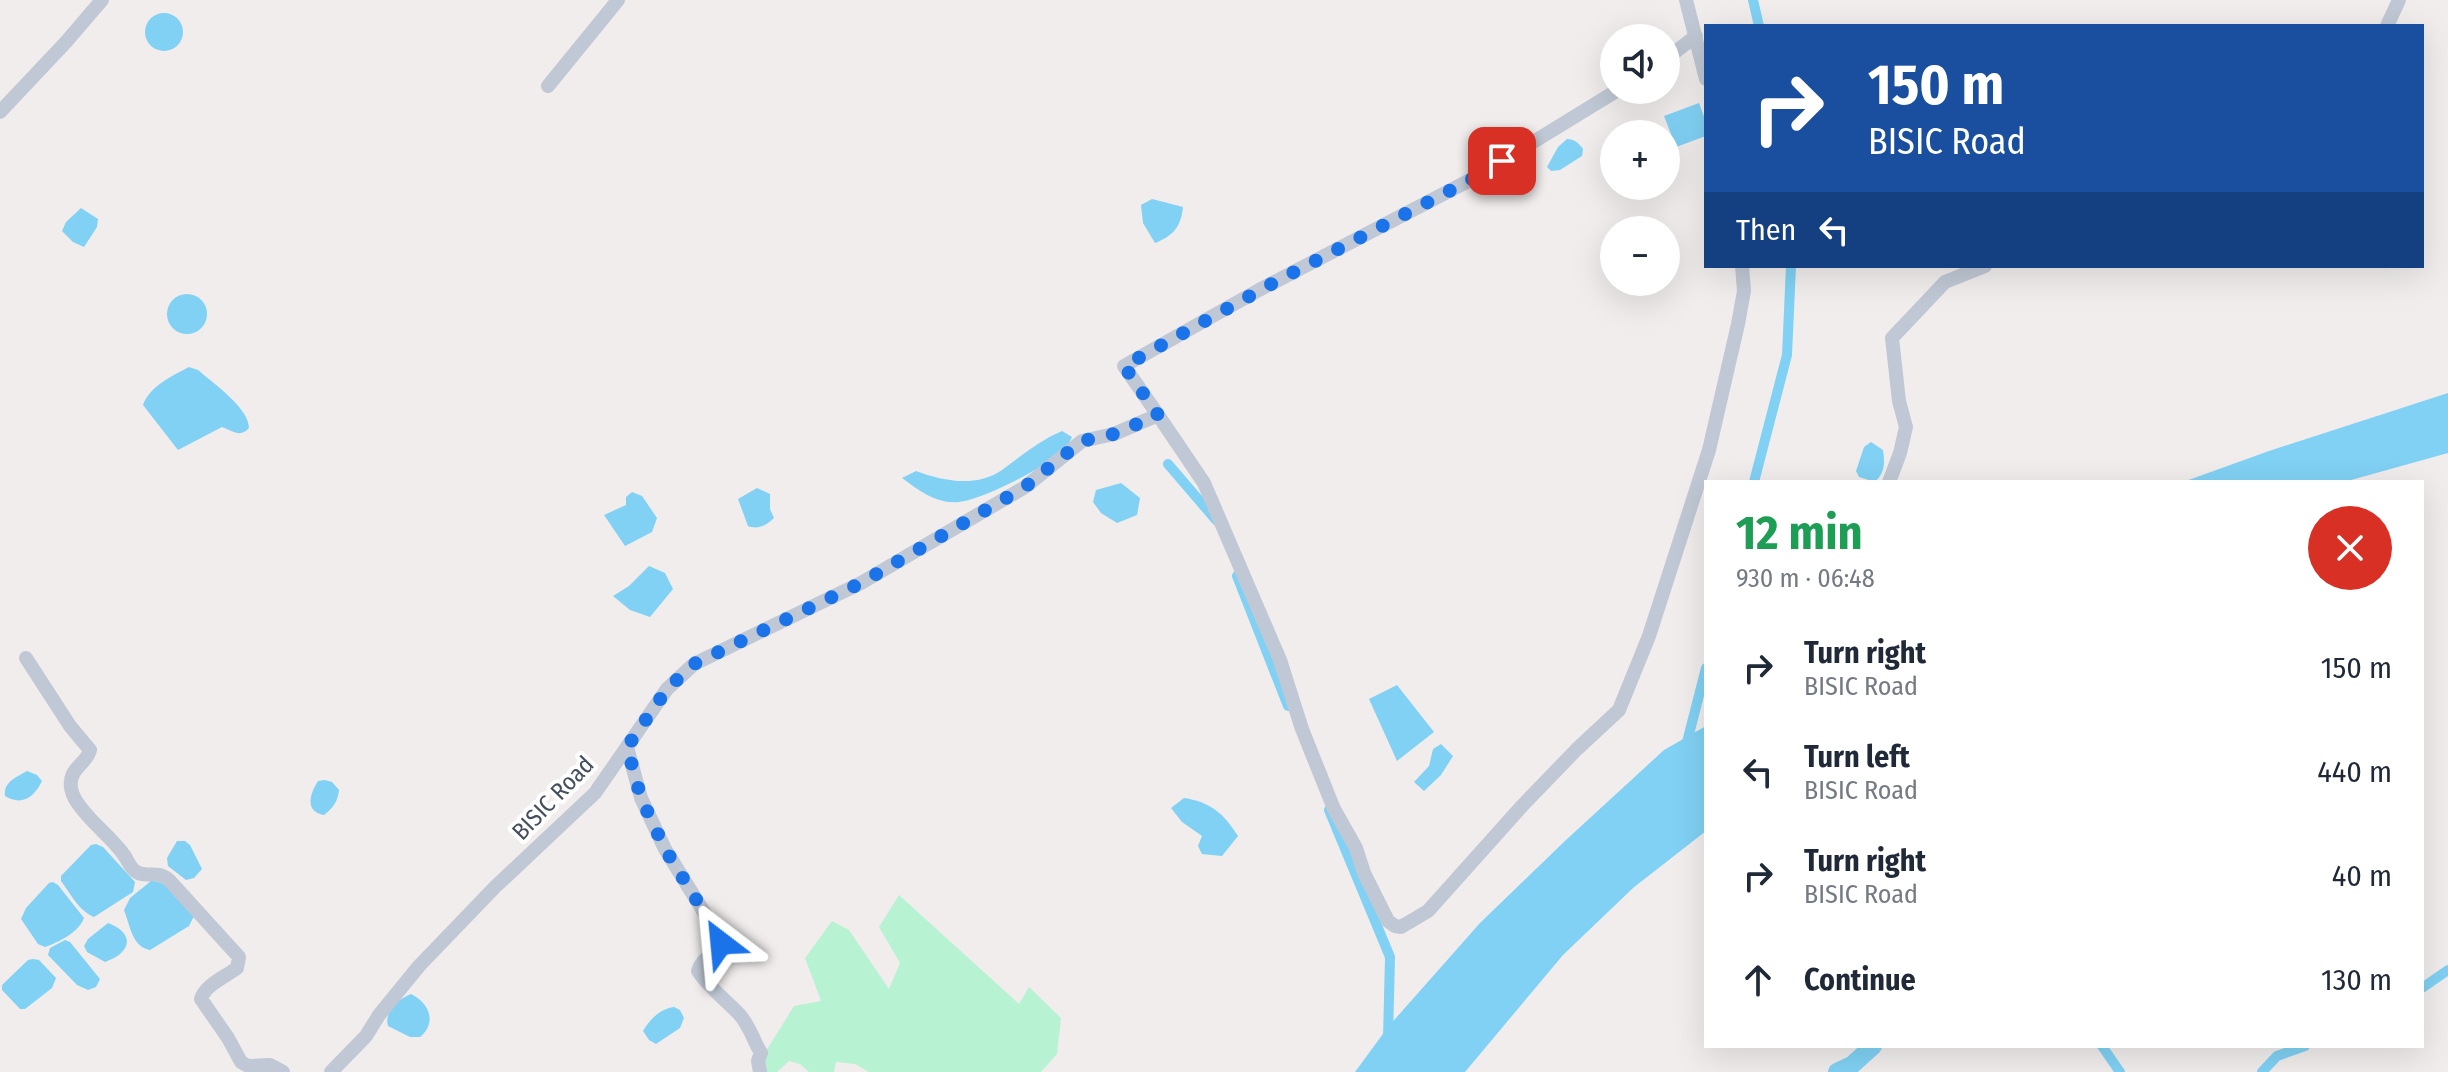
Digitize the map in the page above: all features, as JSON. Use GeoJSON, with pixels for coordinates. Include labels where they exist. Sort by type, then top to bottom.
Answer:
{"type":"FeatureCollection","features":[{"type":"Feature","properties":{"kind":"street"},"geometry":{"type":"LineString","coordinates":[[0,112],[102,0]]}},
{"type":"Feature","properties":{"kind":"street"},"geometry":{"type":"LineString","coordinates":[[548,86],[618,0]]}},
{"type":"Feature","properties":{"kind":"street"},"geometry":{"type":"LineString","coordinates":[[1686,0],[1704,70]]}},
{"type":"Feature","properties":{"kind":"street"},"geometry":{"type":"LineString","coordinates":[[2388,24],[2399,0]]}},
{"type":"Feature","properties":{"kind":"street"},"geometry":{"type":"LineString","coordinates":[[1680,48],[1696,36]]}},
{"type":"Feature","properties":{"kind":"street"},"geometry":{"type":"LineString","coordinates":[[1600,101],[1476,177],[1290,274],[1124,366],[1204,483],[1280,660],[1302,729],[1334,809],[1356,848],[1364,873],[1388,921],[1395,926],[1412,923],[1428,911],[1522,806],[1619,710],[1649,636],[1702,483],[1738,324],[1744,291],[1742,268]]}},
{"type":"Feature","properties":{"kind":"street"},"geometry":{"type":"LineString","coordinates":[[1890,480],[1906,427],[1899,401],[1892,338],[1945,282],[1980,268]]}},
{"type":"Feature","properties":{"kind":"street","name":"BISIC Road"},"geometry":{"type":"LineString","coordinates":[[331,1072],[366,1036],[419,966],[495,887],[595,793],[667,689],[694,664],[861,583],[1025,487],[1082,441],[1114,434],[1158,415]]}},
{"type":"Feature","properties":{"kind":"street"},"geometry":{"type":"LineString","coordinates":[[26,658],[70,726],[90,750],[88,757],[72,775],[70,783],[75,799],[105,831],[132,869],[146,875],[163,874],[239,957],[237,968],[207,989],[201,999],[241,1062],[248,1066],[270,1065],[283,1072]]}},
{"type":"Feature","properties":{"kind":"street"},"geometry":{"type":"LineString","coordinates":[[627,747],[641,798],[665,849],[721,943],[698,971],[751,1029],[761,1053],[758,1061],[760,1072]]}},
{"type":"Feature","properties":{"kind":"green space"},"geometry":{"type":"Polygon","coordinates":[[[899,895],[1019,1004],[1029,987],[1061,1018],[1057,1054],[1041,1072],[869,1072],[855,1064],[836,1062],[834,1072],[809,1072],[800,1064],[789,1061],[777,1072],[753,1072],[794,1006],[821,1001],[805,958],[832,921],[849,930],[889,989],[900,963],[879,927],[899,895]]]}},
{"type":"Feature","properties":{"kind":"water"},"geometry":{"type":"Polygon","coordinates":[[[164,13],[177,19],[183,32],[177,45],[164,51],[151,45],[145,32],[151,19],[164,13]]]}},
{"type":"Feature","properties":{"kind":"water"},"geometry":{"type":"Polygon","coordinates":[[[1699,103],[1704,117],[1704,137],[1680,146],[1680,120],[1666,120],[1664,116],[1699,103]]]}},
{"type":"Feature","properties":{"kind":"water"},"geometry":{"type":"Polygon","coordinates":[[[1567,139],[1580,145],[1582,156],[1560,170],[1551,171],[1547,167],[1558,147],[1567,139]]]}},
{"type":"Feature","properties":{"kind":"water"},"geometry":{"type":"Polygon","coordinates":[[[1152,199],[1183,207],[1175,230],[1155,243],[1143,223],[1141,205],[1152,199]]]}},
{"type":"Feature","properties":{"kind":"water"},"geometry":{"type":"Polygon","coordinates":[[[81,208],[98,219],[97,227],[84,247],[73,242],[62,231],[66,222],[81,208]]]}},
{"type":"Feature","properties":{"kind":"water"},"geometry":{"type":"Polygon","coordinates":[[[187,294],[201,300],[207,314],[201,328],[187,334],[173,328],[167,314],[173,300],[187,294]]]}},
{"type":"Feature","properties":{"kind":"water"},"geometry":{"type":"Polygon","coordinates":[[[189,367],[198,370],[229,396],[247,420],[249,428],[246,431],[233,432],[222,427],[178,450],[143,405],[156,387],[189,367]]]}},
{"type":"Feature","properties":{"kind":"water"},"geometry":{"type":"Polygon","coordinates":[[[2448,393],[2448,453],[2351,480],[2189,480],[2448,393]]]}},
{"type":"Feature","properties":{"kind":"water"},"geometry":{"type":"Polygon","coordinates":[[[1062,431],[1072,437],[1058,455],[1016,481],[970,500],[951,502],[936,499],[902,478],[916,471],[959,481],[992,476],[1062,431]]]}},
{"type":"Feature","properties":{"kind":"water"},"geometry":{"type":"Polygon","coordinates":[[[1871,442],[1883,450],[1884,463],[1877,480],[1859,477],[1856,471],[1864,447],[1871,442]]]}},
{"type":"Feature","properties":{"kind":"water"},"geometry":{"type":"Polygon","coordinates":[[[1121,483],[1140,498],[1137,515],[1117,523],[1101,513],[1093,502],[1096,490],[1121,483]]]}},
{"type":"Feature","properties":{"kind":"water"},"geometry":{"type":"Polygon","coordinates":[[[757,488],[770,494],[770,509],[774,518],[765,525],[748,526],[738,499],[757,488]]]}},
{"type":"Feature","properties":{"kind":"water"},"geometry":{"type":"Polygon","coordinates":[[[632,492],[642,496],[657,518],[652,532],[625,546],[604,515],[626,505],[626,497],[632,492]]]}},
{"type":"Feature","properties":{"kind":"water"},"geometry":{"type":"Polygon","coordinates":[[[649,566],[665,573],[673,589],[650,617],[630,610],[613,596],[629,586],[649,566]]]}},
{"type":"Feature","properties":{"kind":"water"},"geometry":{"type":"Polygon","coordinates":[[[1397,685],[1434,732],[1397,761],[1369,699],[1397,685]]]}},
{"type":"Feature","properties":{"kind":"water"},"geometry":{"type":"Polygon","coordinates":[[[1704,727],[1704,833],[1633,888],[1563,955],[1465,1072],[1355,1072],[1388,1027],[1480,923],[1664,750],[1704,727]]]}},
{"type":"Feature","properties":{"kind":"water"},"geometry":{"type":"Polygon","coordinates":[[[1441,744],[1453,756],[1441,775],[1424,791],[1414,782],[1429,766],[1433,749],[1441,744]]]}},
{"type":"Feature","properties":{"kind":"water"},"geometry":{"type":"Polygon","coordinates":[[[27,771],[42,781],[35,792],[22,800],[5,796],[8,784],[27,771]]]}},
{"type":"Feature","properties":{"kind":"water"},"geometry":{"type":"Polygon","coordinates":[[[318,781],[332,782],[339,790],[338,798],[324,815],[314,810],[310,801],[318,781]]]}},
{"type":"Feature","properties":{"kind":"water"},"geometry":{"type":"Polygon","coordinates":[[[1184,798],[1216,810],[1238,836],[1222,856],[1202,854],[1198,846],[1202,836],[1182,822],[1171,808],[1184,798]]]}},
{"type":"Feature","properties":{"kind":"water"},"geometry":{"type":"Polygon","coordinates":[[[177,841],[190,845],[202,869],[194,878],[186,880],[168,866],[167,858],[177,841]]]}},
{"type":"Feature","properties":{"kind":"water"},"geometry":{"type":"Polygon","coordinates":[[[91,845],[103,847],[135,882],[133,892],[94,917],[75,901],[61,881],[61,876],[91,845]]]}},
{"type":"Feature","properties":{"kind":"water"},"geometry":{"type":"Polygon","coordinates":[[[151,881],[169,888],[194,916],[189,926],[150,950],[135,940],[124,910],[130,898],[151,881]]]}},
{"type":"Feature","properties":{"kind":"water"},"geometry":{"type":"Polygon","coordinates":[[[53,882],[84,918],[73,932],[45,947],[38,944],[21,919],[26,908],[53,882]]]}},
{"type":"Feature","properties":{"kind":"water"},"geometry":{"type":"Polygon","coordinates":[[[108,923],[123,933],[127,944],[120,954],[105,962],[87,952],[84,946],[108,923]]]}},
{"type":"Feature","properties":{"kind":"water"},"geometry":{"type":"Polygon","coordinates":[[[65,940],[100,979],[96,987],[88,990],[77,985],[48,955],[50,948],[65,940]]]}},
{"type":"Feature","properties":{"kind":"water"},"geometry":{"type":"Polygon","coordinates":[[[28,960],[39,960],[56,978],[52,988],[25,1009],[20,1009],[2,990],[2,985],[28,960]]]}},
{"type":"Feature","properties":{"kind":"water"},"geometry":{"type":"Polygon","coordinates":[[[411,994],[423,1003],[429,1014],[428,1026],[420,1037],[410,1037],[388,1026],[388,1015],[393,1006],[411,994]]]}},
{"type":"Feature","properties":{"kind":"water"},"geometry":{"type":"Polygon","coordinates":[[[674,1007],[680,1010],[684,1018],[680,1028],[656,1044],[649,1040],[643,1031],[649,1022],[660,1012],[674,1007]]]}},
{"type":"Feature","properties":{"kind":"waterway"},"geometry":{"type":"LineString","coordinates":[[1753,0],[1759,24]]}},
{"type":"Feature","properties":{"kind":"waterway"},"geometry":{"type":"LineString","coordinates":[[1755,480],[1787,355],[1791,268]]}},
{"type":"Feature","properties":{"kind":"waterway"},"geometry":{"type":"LineString","coordinates":[[1168,464],[1216,520]]}},
{"type":"Feature","properties":{"kind":"waterway"},"geometry":{"type":"LineString","coordinates":[[1237,576],[1288,706]]}},
{"type":"Feature","properties":{"kind":"waterway"},"geometry":{"type":"LineString","coordinates":[[1686,746],[1704,676]]}},
{"type":"Feature","properties":{"kind":"waterway"},"geometry":{"type":"LineString","coordinates":[[1329,810],[1390,957],[1388,1038]]}},
{"type":"Feature","properties":{"kind":"waterway"},"geometry":{"type":"LineString","coordinates":[[2424,987],[2448,970]]}},
{"type":"Feature","properties":{"kind":"waterway"},"geometry":{"type":"LineString","coordinates":[[1837,1072],[1852,1065],[1871,1048]]}},
{"type":"Feature","properties":{"kind":"waterway"},"geometry":{"type":"LineString","coordinates":[[2103,1048],[2120,1072]]}},
{"type":"Feature","properties":{"kind":"waterway"},"geometry":{"type":"LineString","coordinates":[[2262,1072],[2277,1056],[2299,1048]]}},
{"type":"Feature","properties":{"kind":"route"},"geometry":{"type":"LineString","coordinates":[[721,943],[665,849],[641,798],[627,747],[667,689],[694,664],[861,583],[1025,487],[1082,441],[1114,434],[1158,415],[1124,366],[1259,290],[1502,161]]}}]}
